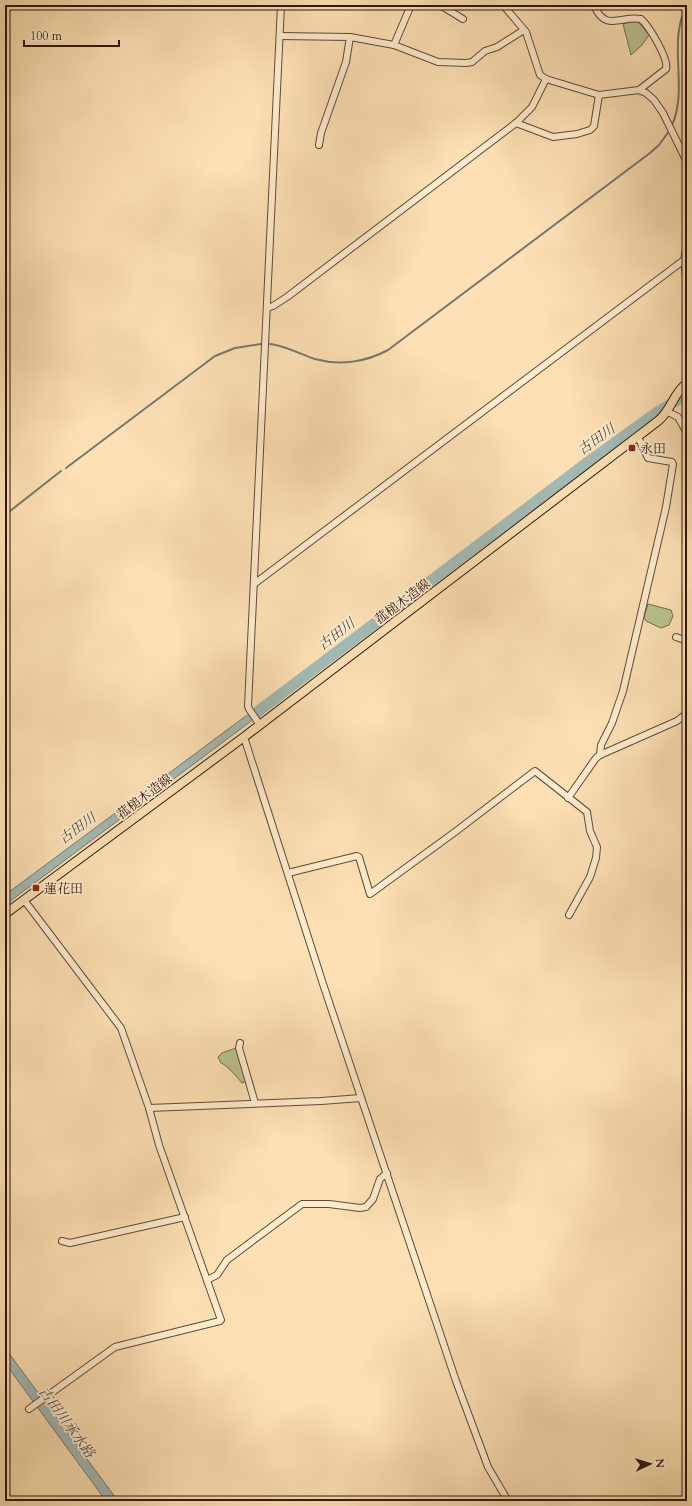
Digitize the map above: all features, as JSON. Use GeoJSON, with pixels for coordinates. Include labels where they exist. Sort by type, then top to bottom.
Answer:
{"type":"FeatureCollection","features":[{"type":"Feature","properties":{"kind":"main road","name":"菰槌木造線"},"geometry":{"type":"LineString","coordinates":[[5,914],[244,737],[258,723],[638,437],[668,412],[675,395],[687,382]]}},
{"type":"Feature","properties":{"kind":"street"},"geometry":{"type":"LineString","coordinates":[[258,723],[249,710],[282,5]]}},
{"type":"Feature","properties":{"kind":"street"},"geometry":{"type":"LineString","coordinates":[[394,45],[411,5]]}},
{"type":"Feature","properties":{"kind":"street"},"geometry":{"type":"LineString","coordinates":[[440,5],[463,19]]}},
{"type":"Feature","properties":{"kind":"street"},"geometry":{"type":"LineString","coordinates":[[504,5],[524,30],[529,40],[538,72],[546,79],[599,95],[639,90],[666,69],[667,64],[664,55],[641,19],[611,22],[600,16],[594,5]]}},
{"type":"Feature","properties":{"kind":"street"},"geometry":{"type":"LineString","coordinates":[[280,36],[350,37],[394,45],[438,62],[470,63],[485,51],[497,47],[524,30]]}},
{"type":"Feature","properties":{"kind":"street"},"geometry":{"type":"LineString","coordinates":[[319,145],[346,62],[350,37]]}},
{"type":"Feature","properties":{"kind":"street"},"geometry":{"type":"LineString","coordinates":[[267,308],[274,306],[287,297],[516,124],[532,106],[546,79]]}},
{"type":"Feature","properties":{"kind":"street"},"geometry":{"type":"LineString","coordinates":[[639,90],[650,96],[663,113],[687,162]]}},
{"type":"Feature","properties":{"kind":"street"},"geometry":{"type":"LineString","coordinates":[[516,124],[553,137],[585,132],[594,126],[599,95]]}},
{"type":"Feature","properties":{"kind":"street"},"geometry":{"type":"LineString","coordinates":[[687,245],[684,260],[687,284]]}},
{"type":"Feature","properties":{"kind":"street"},"geometry":{"type":"LineString","coordinates":[[254,584],[684,260]]}},
{"type":"Feature","properties":{"kind":"street"},"geometry":{"type":"LineString","coordinates":[[668,412],[678,417],[687,433]]}},
{"type":"Feature","properties":{"kind":"street"},"geometry":{"type":"LineString","coordinates":[[600,755],[601,745],[616,714],[625,684],[666,507],[673,464],[664,460],[648,458],[638,437]]}},
{"type":"Feature","properties":{"kind":"street"},"geometry":{"type":"LineString","coordinates":[[676,637],[687,641]]}},
{"type":"Feature","properties":{"kind":"street"},"geometry":{"type":"LineString","coordinates":[[568,798],[596,758],[600,755],[677,722],[687,714]]}},
{"type":"Feature","properties":{"kind":"street"},"geometry":{"type":"LineString","coordinates":[[244,737],[361,1098],[445,1348],[488,1467],[508,1501]]}},
{"type":"Feature","properties":{"kind":"street"},"geometry":{"type":"LineString","coordinates":[[288,873],[357,856],[361,863],[370,894],[449,837],[535,771],[587,812],[590,832],[597,847],[596,858],[590,877],[569,915]]}},
{"type":"Feature","properties":{"kind":"street"},"geometry":{"type":"LineString","coordinates":[[24,900],[118,1023],[128,1045],[149,1108],[159,1145],[221,1320],[114,1347],[29,1408]]}},
{"type":"Feature","properties":{"kind":"street"},"geometry":{"type":"LineString","coordinates":[[240,1043],[238,1048],[255,1103]]}},
{"type":"Feature","properties":{"kind":"street"},"geometry":{"type":"LineString","coordinates":[[149,1108],[361,1098]]}},
{"type":"Feature","properties":{"kind":"street"},"geometry":{"type":"LineString","coordinates":[[207,1280],[217,1275],[227,1260],[302,1204],[329,1204],[360,1208],[366,1207],[371,1202],[380,1179],[387,1173]]}},
{"type":"Feature","properties":{"kind":"street"},"geometry":{"type":"LineString","coordinates":[[62,1241],[70,1243],[185,1217]]}},
{"type":"Feature","properties":{"kind":"green space"},"geometry":{"type":"Polygon","coordinates":[[[637,20],[649,35],[642,45],[631,55],[623,24],[637,20]]]}},
{"type":"Feature","properties":{"kind":"green space"},"geometry":{"type":"Polygon","coordinates":[[[648,604],[671,610],[673,616],[669,625],[661,628],[646,621],[644,617],[648,604]]]}},
{"type":"Feature","properties":{"kind":"green space"},"geometry":{"type":"Polygon","coordinates":[[[236,1048],[247,1081],[242,1083],[221,1063],[218,1057],[222,1053],[236,1048]]]}},
{"type":"Feature","properties":{"kind":"water"},"geometry":{"type":"Polygon","coordinates":[[[262,704],[266,710],[5,905],[5,895],[262,704]]]}},
{"type":"Feature","properties":{"kind":"water"},"geometry":{"type":"Polygon","coordinates":[[[5,1348],[118,1501],[106,1501],[5,1363],[5,1348]]]}},
{"type":"Feature","properties":{"kind":"waterway"},"geometry":{"type":"LineString","coordinates":[[673,123],[679,94],[678,34],[681,19],[687,5]]}},
{"type":"Feature","properties":{"kind":"waterway"},"geometry":{"type":"LineString","coordinates":[[270,344],[287,348],[315,359],[334,362],[353,362],[388,350],[650,153],[659,145],[669,131]]}},
{"type":"Feature","properties":{"kind":"waterway"},"geometry":{"type":"LineString","coordinates":[[66,468],[215,356],[235,348],[261,344]]}},
{"type":"Feature","properties":{"kind":"waterway","name":"古田川"},"geometry":{"type":"LineString","coordinates":[[252,716],[588,462],[656,413],[687,394]]}},
{"type":"Feature","properties":{"kind":"waterway"},"geometry":{"type":"LineString","coordinates":[[5,515],[61,471]]}},
{"type":"Feature","properties":{"kind":"place","name":"永田"},"geometry":{"type":"Point","coordinates":[632,448]}},
{"type":"Feature","properties":{"kind":"place","name":"蓮花田"},"geometry":{"type":"Point","coordinates":[36,888]}},
{"type":"Feature","properties":{"kind":"water label","name":"古田川承水路"},"geometry":{"type":"Point","coordinates":[67,1422]}}]}
